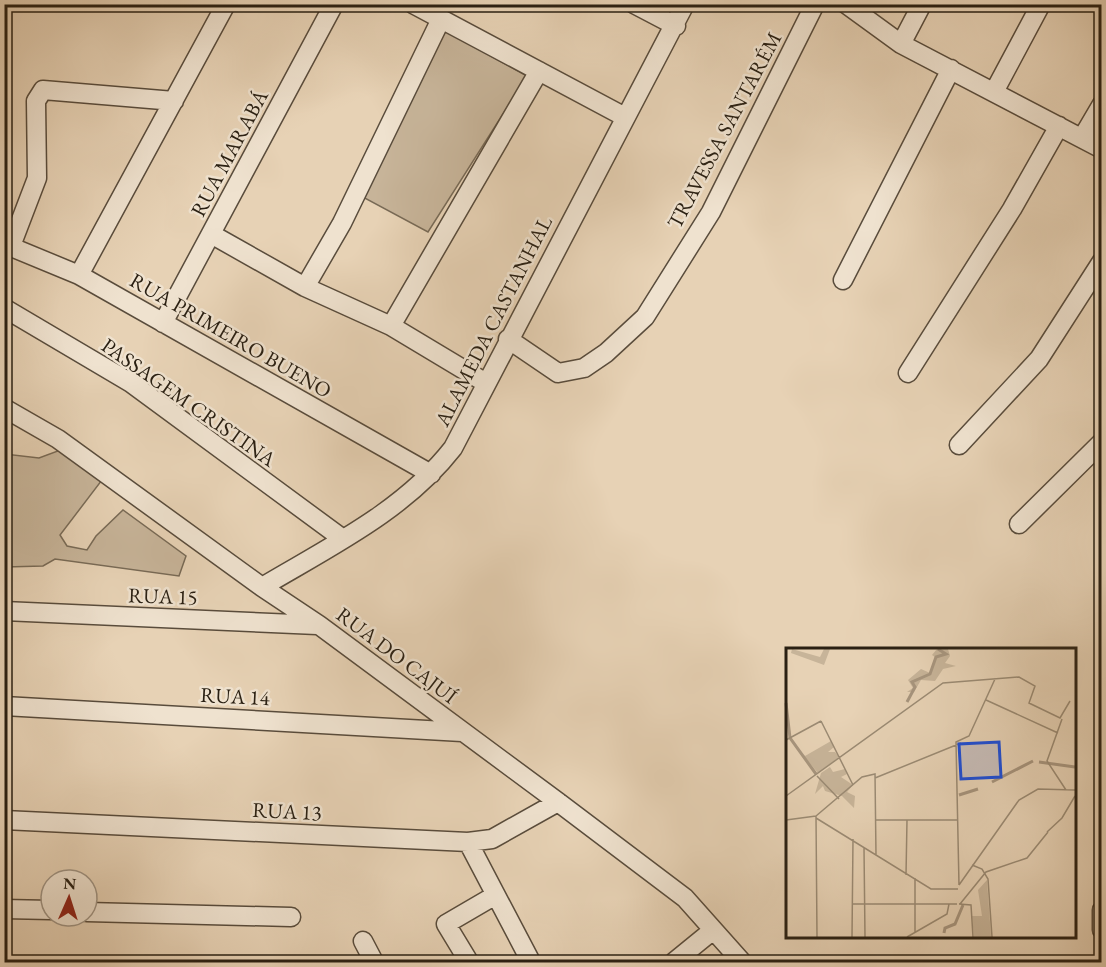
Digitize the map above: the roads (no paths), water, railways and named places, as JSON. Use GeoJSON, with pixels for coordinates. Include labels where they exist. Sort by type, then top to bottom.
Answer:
{"type":"FeatureCollection","features":[{"type":"Feature","properties":{"kind":"street"},"geometry":{"type":"LineString","coordinates":[[79,275],[226,4]]}},
{"type":"Feature","properties":{"kind":"street","name":"RUA MARABÁ"},"geometry":{"type":"LineString","coordinates":[[163,323],[334,4]]}},
{"type":"Feature","properties":{"kind":"street"},"geometry":{"type":"LineString","coordinates":[[413,4],[625,117]]}},
{"type":"Feature","properties":{"kind":"street"},"geometry":{"type":"LineString","coordinates":[[634,4],[676,26]]}},
{"type":"Feature","properties":{"kind":"street","name":"ALAMEDA CASTANHAL"},"geometry":{"type":"LineString","coordinates":[[262,587],[343,539],[400,501],[431,474],[453,448],[625,117],[676,26],[685,4]]}},
{"type":"Feature","properties":{"kind":"street","name":"TRAVESSA SANTARÉM"},"geometry":{"type":"LineString","coordinates":[[508,339],[558,373],[584,368],[630,334],[645,317],[711,212],[815,4]]}},
{"type":"Feature","properties":{"kind":"street"},"geometry":{"type":"LineString","coordinates":[[846,4],[901,44],[1101,149]]}},
{"type":"Feature","properties":{"kind":"street"},"geometry":{"type":"LineString","coordinates":[[901,44],[922,4]]}},
{"type":"Feature","properties":{"kind":"street"},"geometry":{"type":"LineString","coordinates":[[994,92],[1041,4]]}},
{"type":"Feature","properties":{"kind":"street"},"geometry":{"type":"LineString","coordinates":[[305,287],[342,223],[441,19]]}},
{"type":"Feature","properties":{"kind":"street"},"geometry":{"type":"LineString","coordinates":[[843,280],[951,69]]}},
{"type":"Feature","properties":{"kind":"street"},"geometry":{"type":"LineString","coordinates":[[392,326],[539,71]]}},
{"type":"Feature","properties":{"kind":"street"},"geometry":{"type":"LineString","coordinates":[[8,245],[37,178],[36,101],[43,90],[174,101]]}},
{"type":"Feature","properties":{"kind":"street"},"geometry":{"type":"LineString","coordinates":[[1082,138],[1101,104]]}},
{"type":"Feature","properties":{"kind":"street"},"geometry":{"type":"LineString","coordinates":[[908,373],[1012,209],[1059,126]]}},
{"type":"Feature","properties":{"kind":"street"},"geometry":{"type":"LineString","coordinates":[[211,234],[305,287],[392,326],[486,383]]}},
{"type":"Feature","properties":{"kind":"street","name":"RUA PRIMEIRO BUENO"},"geometry":{"type":"LineString","coordinates":[[8,245],[79,275],[431,474]]}},
{"type":"Feature","properties":{"kind":"street"},"geometry":{"type":"LineString","coordinates":[[959,445],[1039,359],[1101,261]]}},
{"type":"Feature","properties":{"kind":"street","name":"PASSAGEM CRISTINA"},"geometry":{"type":"LineString","coordinates":[[4,308],[131,383],[343,539]]}},
{"type":"Feature","properties":{"kind":"street","name":"RUA DO CAJUÍ"},"geometry":{"type":"LineString","coordinates":[[4,408],[58,439],[262,587],[319,625],[558,802],[685,898],[742,963]]}},
{"type":"Feature","properties":{"kind":"street"},"geometry":{"type":"LineString","coordinates":[[1019,524],[1101,442]]}},
{"type":"Feature","properties":{"kind":"street","name":"RUA 15"},"geometry":{"type":"LineString","coordinates":[[4,611],[319,625]]}},
{"type":"Feature","properties":{"kind":"street","name":"RUA 14"},"geometry":{"type":"LineString","coordinates":[[4,706],[462,732]]}},
{"type":"Feature","properties":{"kind":"street","name":"RUA 13"},"geometry":{"type":"LineString","coordinates":[[4,820],[468,842],[492,839],[558,802]]}},
{"type":"Feature","properties":{"kind":"street"},"geometry":{"type":"LineString","coordinates":[[468,842],[494,896],[531,963]]}},
{"type":"Feature","properties":{"kind":"street"},"geometry":{"type":"LineString","coordinates":[[469,963],[446,924],[494,896]]}},
{"type":"Feature","properties":{"kind":"street"},"geometry":{"type":"LineString","coordinates":[[4,909],[39,910]]}},
{"type":"Feature","properties":{"kind":"street"},"geometry":{"type":"LineString","coordinates":[[1101,910],[1101,930]]}},
{"type":"Feature","properties":{"kind":"street"},"geometry":{"type":"LineString","coordinates":[[99,912],[291,917]]}},
{"type":"Feature","properties":{"kind":"street"},"geometry":{"type":"LineString","coordinates":[[674,963],[712,931]]}},
{"type":"Feature","properties":{"kind":"street"},"geometry":{"type":"LineString","coordinates":[[363,941],[374,963]]}}]}
